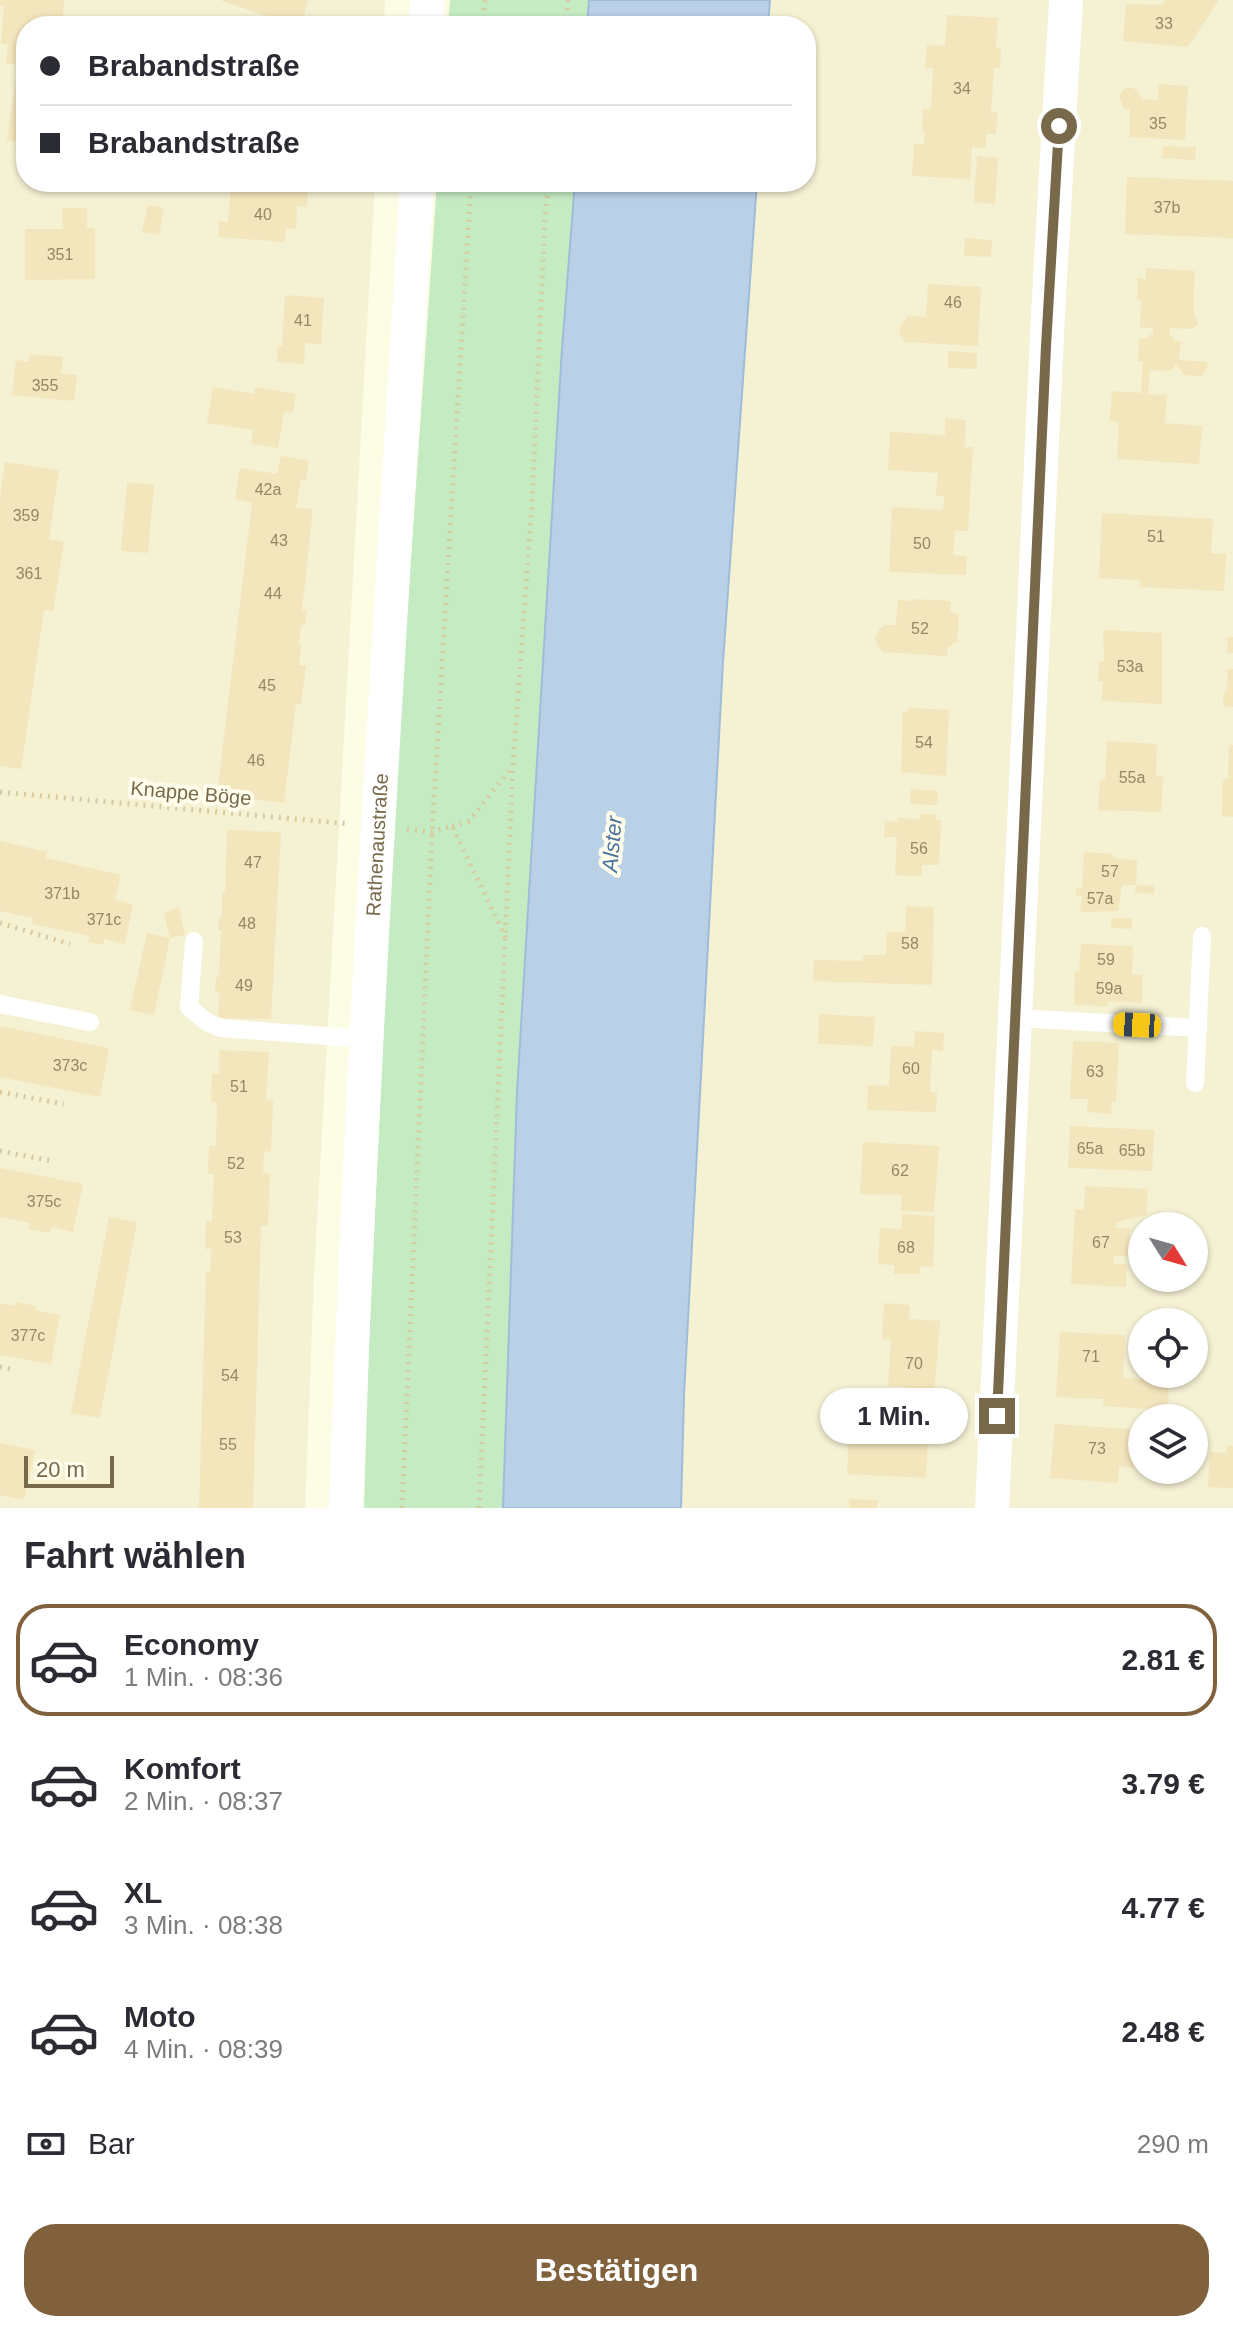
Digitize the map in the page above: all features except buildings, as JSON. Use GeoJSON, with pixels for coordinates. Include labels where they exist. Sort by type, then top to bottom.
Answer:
{"type":"FeatureCollection","features":[{"type":"Feature","properties":{"kind":"street"},"geometry":{"type":"LineString","coordinates":[[992,1508],[1046,346],[1066,0]]}},
{"type":"Feature","properties":{"kind":"street","name":"Rathenaustraße"},"geometry":{"type":"LineString","coordinates":[[346,1508],[378,826],[416,192]]}},
{"type":"Feature","properties":{"kind":"lane"},"geometry":{"type":"LineString","coordinates":[[1195,1083],[1202,936]]}},
{"type":"Feature","properties":{"kind":"lane"},"geometry":{"type":"LineString","coordinates":[[194,941],[189,1007],[205,1021],[221,1028],[367,1039]]}},
{"type":"Feature","properties":{"kind":"lane"},"geometry":{"type":"LineString","coordinates":[[0,1004],[90,1022]]}},
{"type":"Feature","properties":{"kind":"lane"},"geometry":{"type":"LineString","coordinates":[[1016,1018],[1198,1028]]}},
{"type":"Feature","properties":{"kind":"path"},"geometry":{"type":"LineString","coordinates":[[402,1508],[432,832],[470,192]]}},
{"type":"Feature","properties":{"kind":"path"},"geometry":{"type":"LineString","coordinates":[[479,1508],[513,765],[532,503],[548,192]]}},
{"type":"Feature","properties":{"kind":"path"},"geometry":{"type":"LineString","coordinates":[[432,832],[469,821],[513,765]]}},
{"type":"Feature","properties":{"kind":"path","name":"Knappe Böge"},"geometry":{"type":"LineString","coordinates":[[0,792],[432,832]]}},
{"type":"Feature","properties":{"kind":"path"},"geometry":{"type":"LineString","coordinates":[[452,826],[506,939]]}},
{"type":"Feature","properties":{"kind":"path"},"geometry":{"type":"LineString","coordinates":[[0,923],[70,944]]}},
{"type":"Feature","properties":{"kind":"path"},"geometry":{"type":"LineString","coordinates":[[0,1092],[64,1104]]}},
{"type":"Feature","properties":{"kind":"path"},"geometry":{"type":"LineString","coordinates":[[0,1151],[52,1161]]}},
{"type":"Feature","properties":{"kind":"path"},"geometry":{"type":"LineString","coordinates":[[0,1367],[11,1369]]}},
{"type":"Feature","properties":{"kind":"shaded area"},"geometry":{"type":"Polygon","coordinates":[[[0,0],[385,0],[384,16],[16,16],[16,192],[374,192],[314,1275],[305,1508],[0,1508],[0,0]]]}},
{"type":"Feature","properties":{"kind":"shaded area"},"geometry":{"type":"Polygon","coordinates":[[[770,0],[1233,0],[1233,1508],[681,1508],[684,1395],[723,662],[756,192],[816,192],[816,16],[769,16],[770,0]]]}},
{"type":"Feature","properties":{"kind":"green space"},"geometry":{"type":"Polygon","coordinates":[[[450,0],[589,0],[588,16],[449,16],[450,0]]]}},
{"type":"Feature","properties":{"kind":"green space"},"geometry":{"type":"Polygon","coordinates":[[[436,192],[574,192],[517,1092],[503,1508],[364,1508],[394,804],[436,192]]]}},
{"type":"Feature","properties":{"kind":"water"},"geometry":{"type":"Polygon","coordinates":[[[589,0],[770,0],[769,16],[588,16],[589,0]]]}},
{"type":"Feature","properties":{"kind":"water","name":"Alster"},"geometry":{"type":"Polygon","coordinates":[[[574,192],[756,192],[723,662],[684,1395],[681,1508],[503,1508],[517,1092],[574,192]]]}},
{"type":"Feature","properties":{"kind":"route"},"geometry":{"type":"LineString","coordinates":[[997,1416],[1046,346],[1059,126]]}}]}
